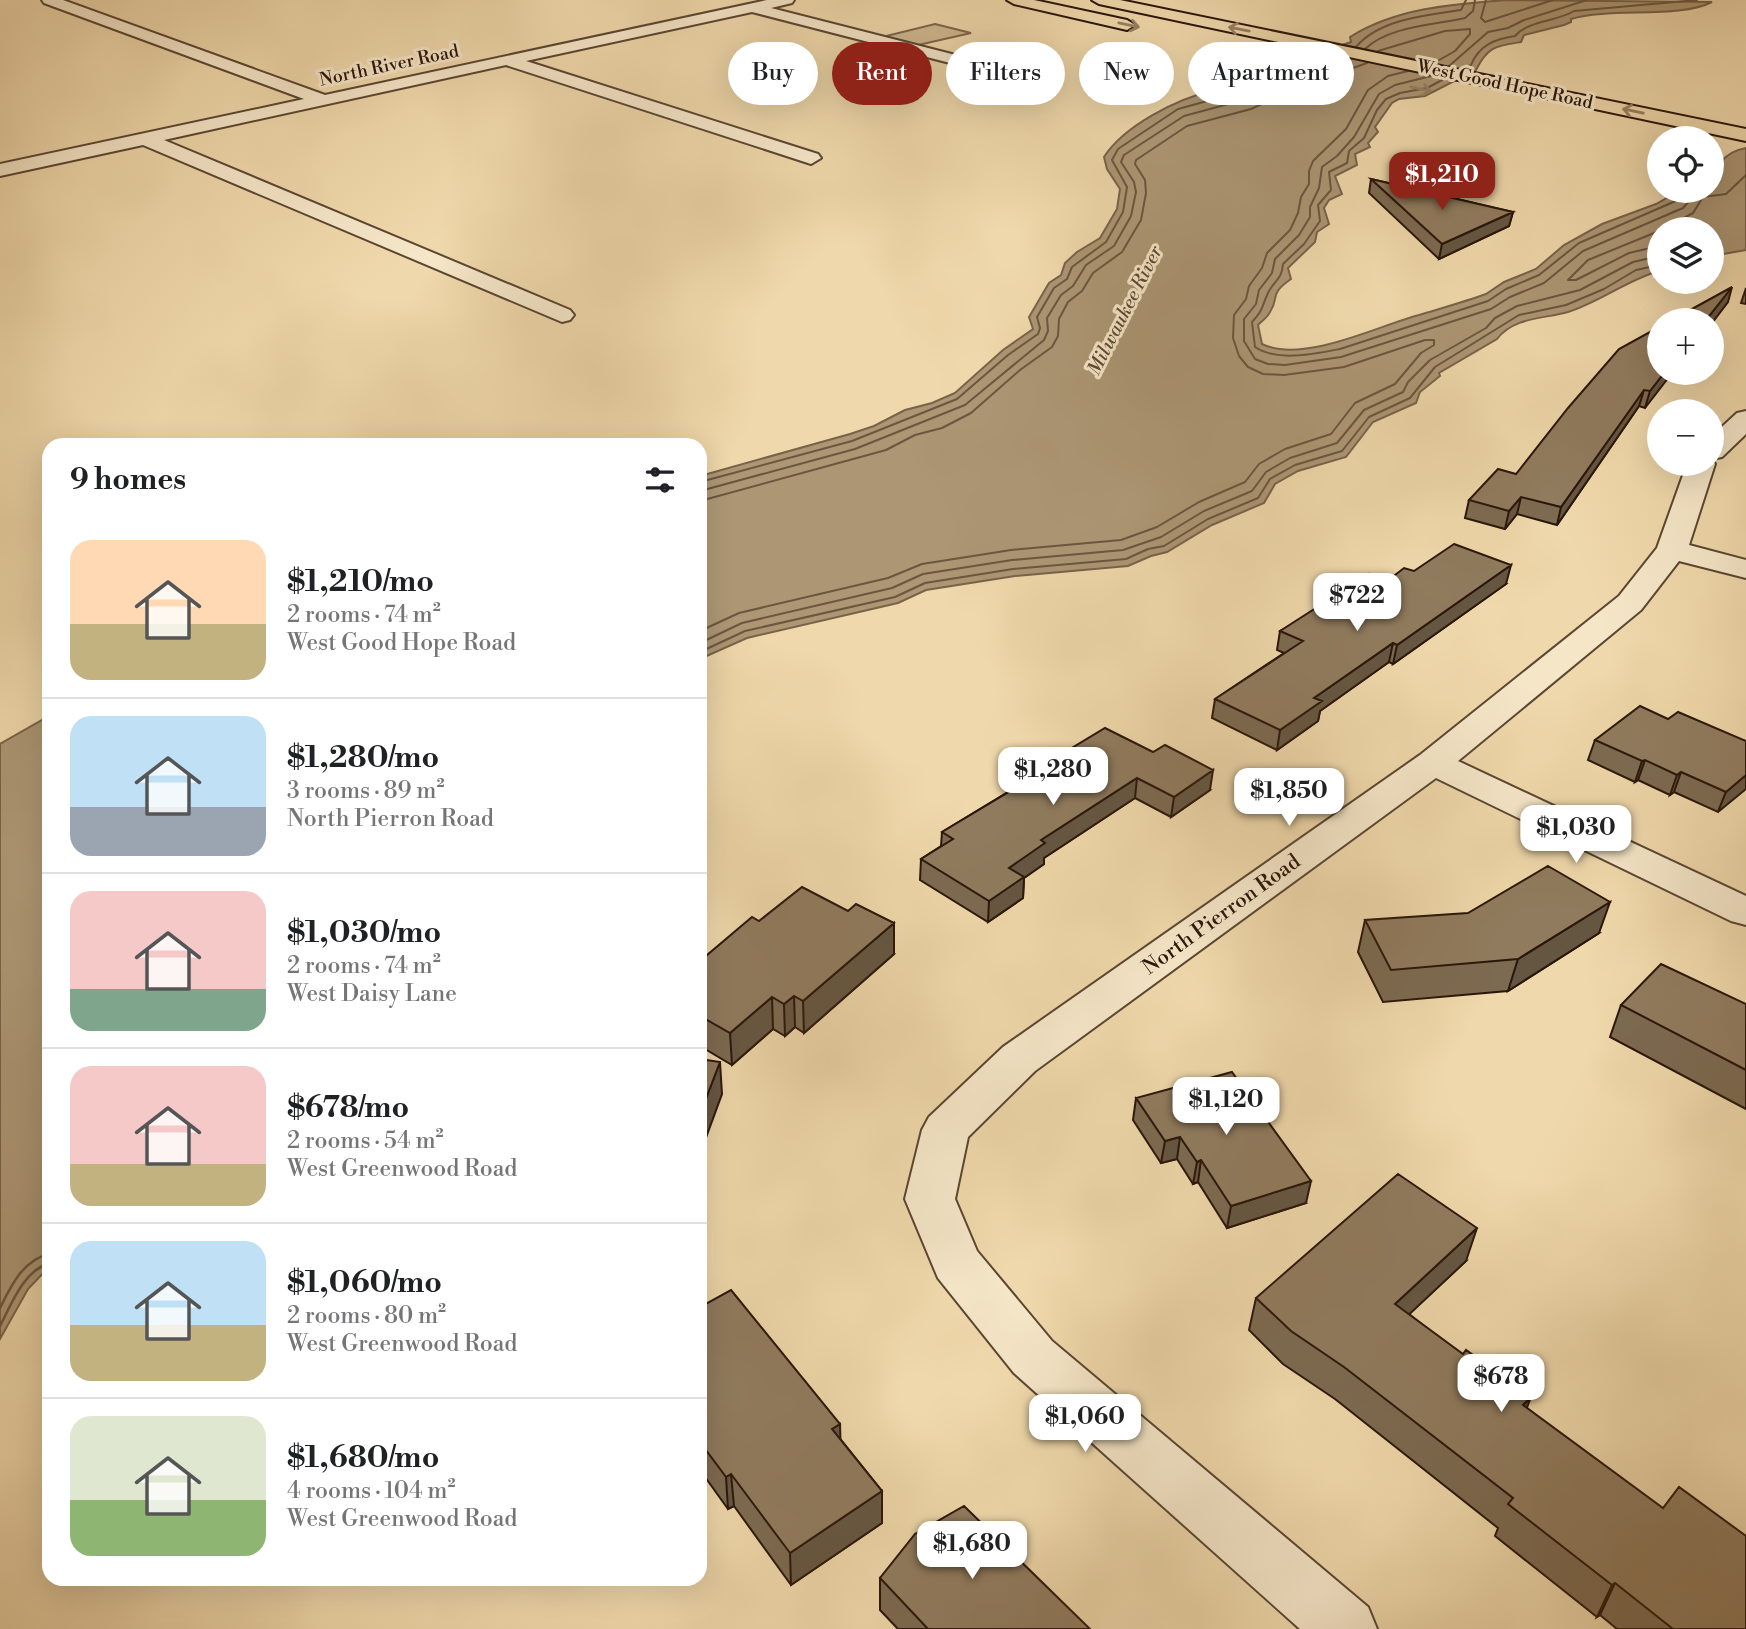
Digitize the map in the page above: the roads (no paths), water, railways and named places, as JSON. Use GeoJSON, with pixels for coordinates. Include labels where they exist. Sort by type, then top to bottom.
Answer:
{"type":"FeatureCollection","features":[{"type":"Feature","properties":{"kind":"main road"},"geometry":{"type":"LineString","coordinates":[[1014,0],[1146,29]]}},
{"type":"Feature","properties":{"kind":"main road"},"geometry":{"type":"LineString","coordinates":[[1068,0],[1185,18]]}},
{"type":"Feature","properties":{"kind":"main road","name":"West Good Hope Road"},"geometry":{"type":"LineString","coordinates":[[1099,0],[1746,135]]}},
{"type":"Feature","properties":{"kind":"street"},"geometry":{"type":"LineString","coordinates":[[49,0],[323,100]]}},
{"type":"Feature","properties":{"kind":"street","name":"North River Road"},"geometry":{"type":"LineString","coordinates":[[0,170],[787,0]]}},
{"type":"Feature","properties":{"kind":"street"},"geometry":{"type":"LineString","coordinates":[[752,8],[946,57]]}},
{"type":"Feature","properties":{"kind":"street"},"geometry":{"type":"LineString","coordinates":[[507,60],[811,158]]}},
{"type":"Feature","properties":{"kind":"street"},"geometry":{"type":"LineString","coordinates":[[145,139],[562,315]]}},
{"type":"Feature","properties":{"kind":"street"},"geometry":{"type":"LineString","coordinates":[[1724,440],[1746,419]]}},
{"type":"Feature","properties":{"kind":"street","name":"North Pierron Road"},"geometry":{"type":"LineString","coordinates":[[1346,1629],[1033,1357],[956,1263],[930,1199],[946,1130],[1019,1059],[1433,763],[1630,603],[1672,550],[1697,476]]}},
{"type":"Feature","properties":{"kind":"street"},"geometry":{"type":"LineString","coordinates":[[1672,550],[1746,569]]}},
{"type":"Feature","properties":{"kind":"street"},"geometry":{"type":"LineString","coordinates":[[1433,763],[1746,912]]}},
{"type":"Feature","properties":{"kind":"water","name":"Milwaukee River"},"geometry":{"type":"Polygon","coordinates":[[[1506,0],[1712,2],[1682,10],[1605,14],[1571,19],[1571,22],[1564,25],[1524,35],[1521,42],[1494,48],[1476,70],[1425,96],[1399,99],[1392,103],[1375,127],[1378,132],[1368,143],[1370,147],[1355,154],[1357,165],[1335,176],[1342,194],[1329,200],[1324,208],[1329,224],[1317,232],[1315,242],[1288,268],[1291,279],[1279,289],[1269,314],[1258,325],[1262,344],[1279,349],[1298,349],[1340,341],[1486,294],[1504,282],[1536,269],[1564,245],[1602,224],[1658,203],[1724,203],[1724,159],[1731,153],[1746,148],[1746,250],[1724,254],[1724,217],[1647,217],[1647,276],[1580,308],[1512,326],[1497,339],[1439,373],[1440,376],[1420,392],[1416,403],[1373,422],[1346,457],[1298,471],[1275,484],[1264,503],[1212,525],[1167,552],[1128,566],[1015,576],[926,590],[898,603],[747,638],[707,656],[707,474],[850,434],[874,426],[905,410],[955,393],[1003,350],[1033,329],[1029,317],[1049,283],[1061,275],[1065,263],[1077,252],[1100,238],[1117,209],[1120,189],[1107,169],[1104,157],[1124,135],[1152,115],[1188,98],[1188,105],[1354,105],[1354,42],[1351,42],[1350,37],[1386,20],[1425,9],[1506,0]]]}},
{"type":"Feature","properties":{"kind":"water"},"geometry":{"type":"Polygon","coordinates":[[[42,720],[42,1274],[28,1289],[0,1339],[0,744],[42,720]]]}}]}
